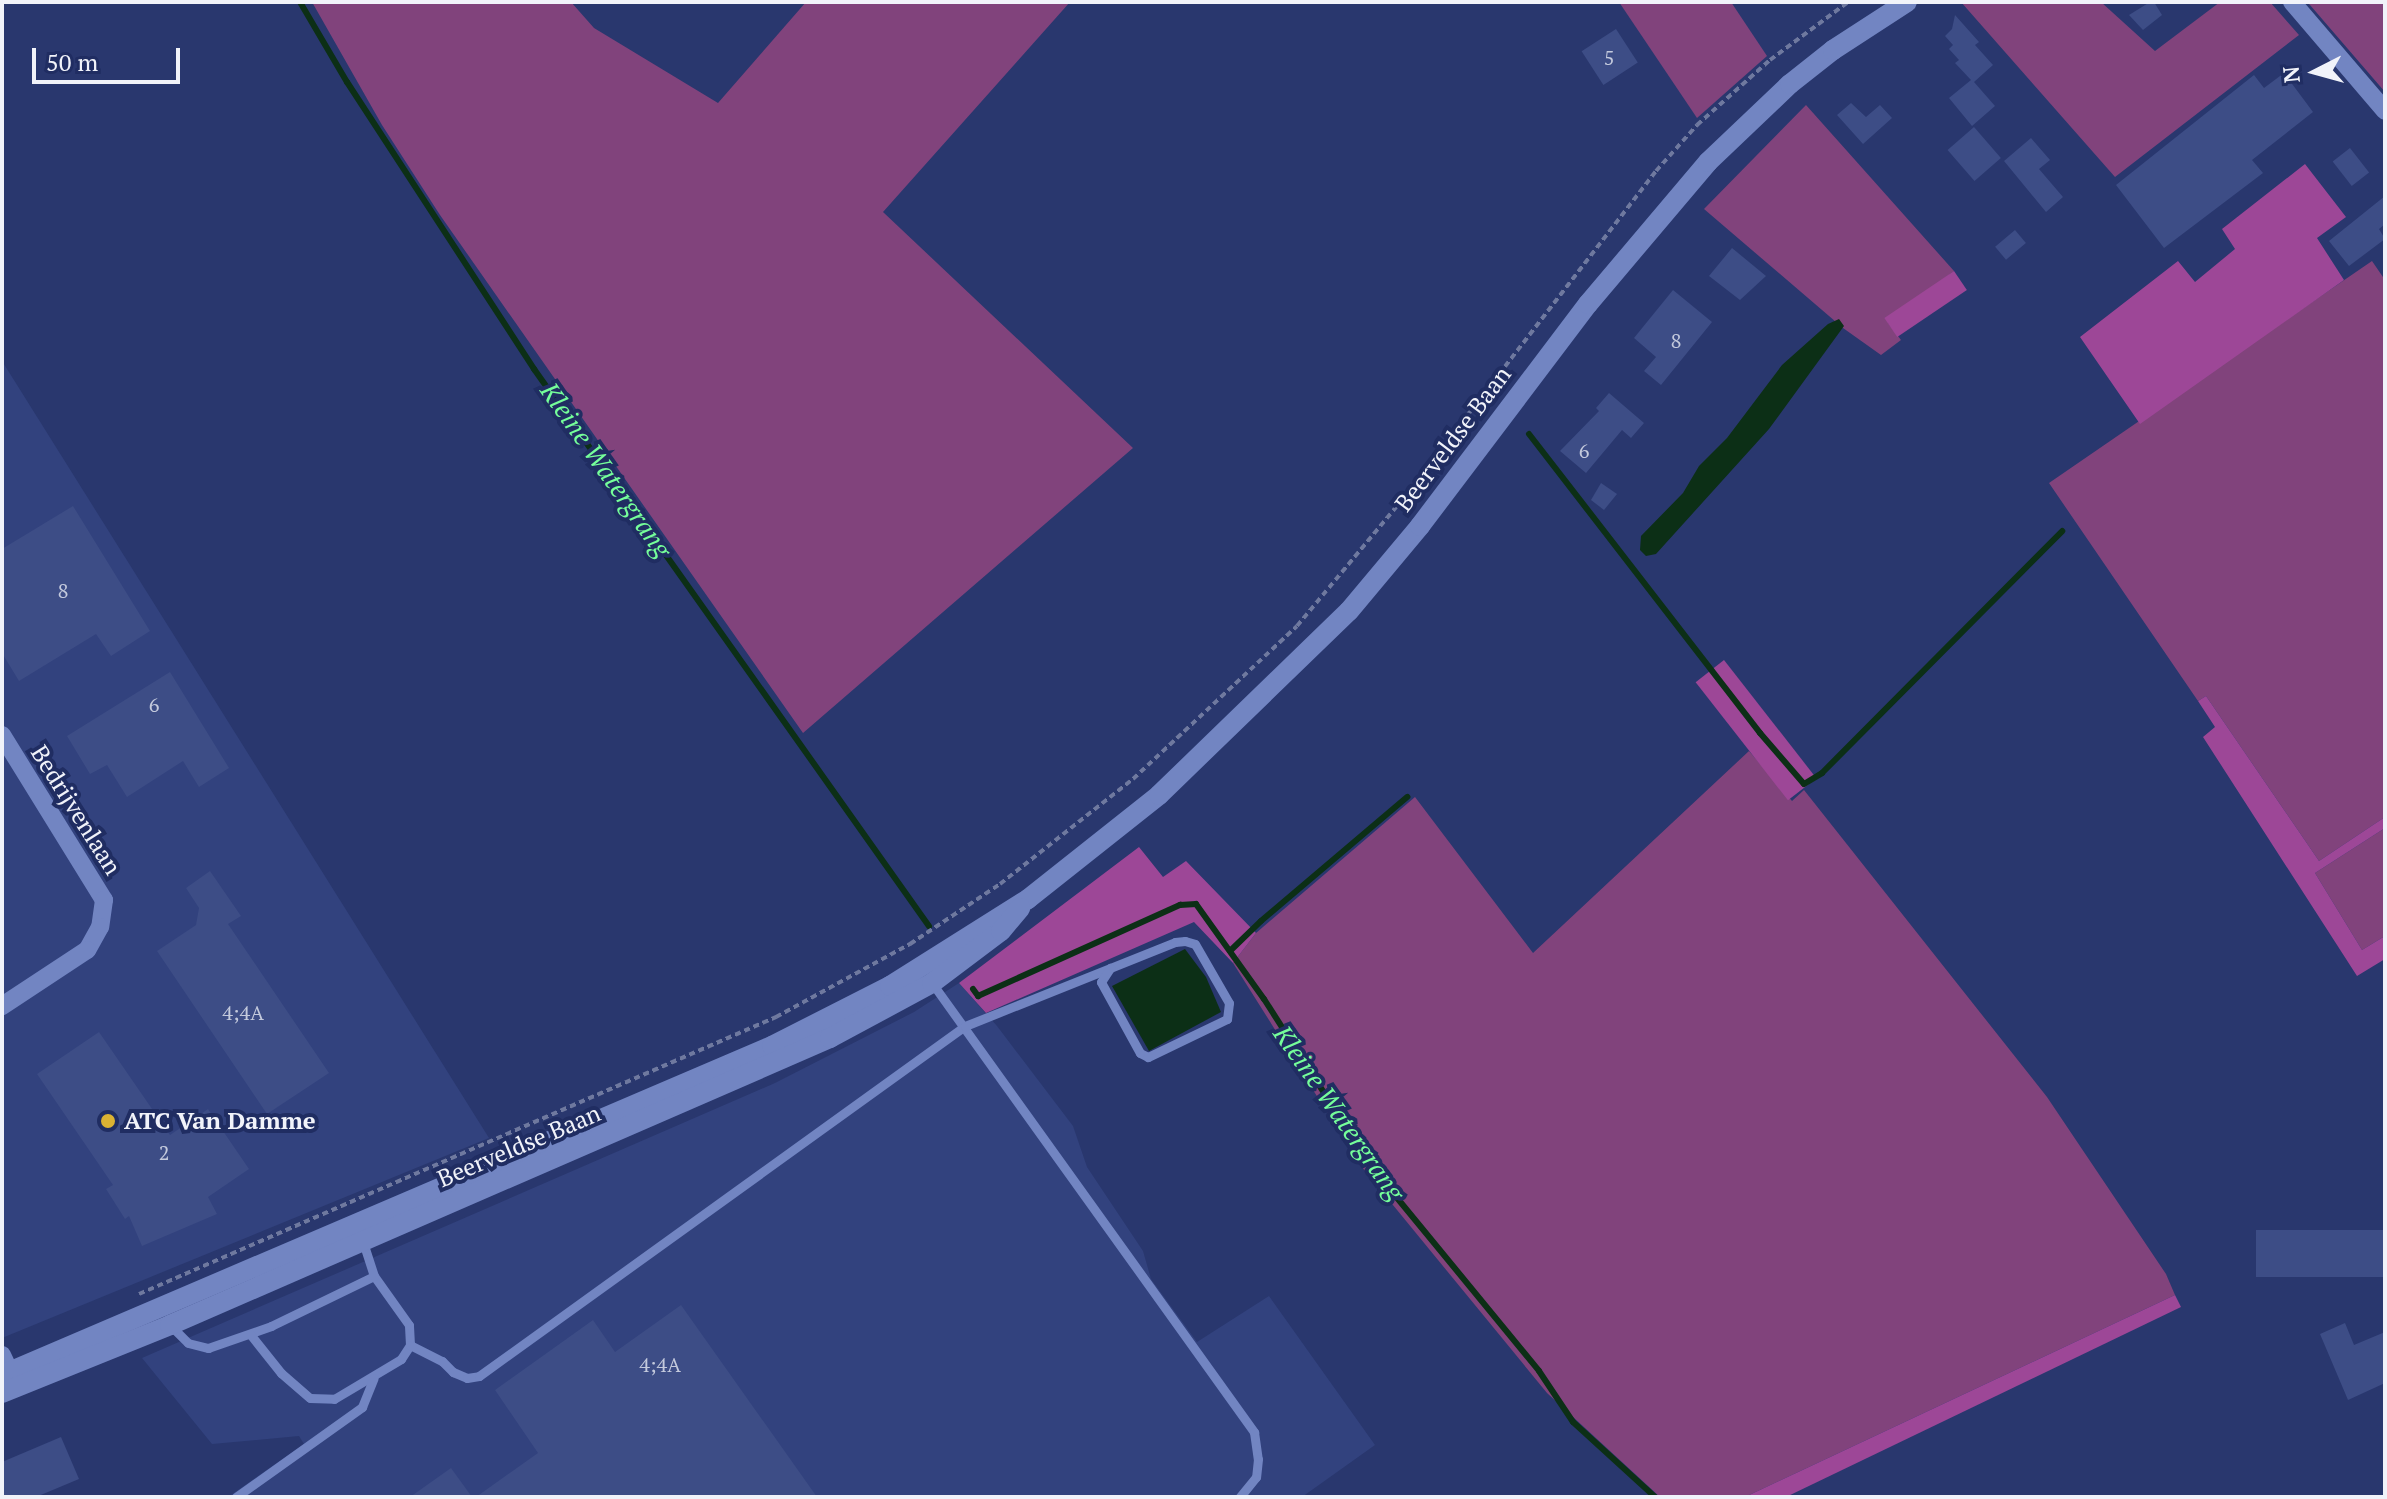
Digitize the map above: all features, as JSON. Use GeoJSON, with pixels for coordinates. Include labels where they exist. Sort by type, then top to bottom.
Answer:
{"type":"FeatureCollection","features":[{"type":"Feature","properties":{"kind":"main road","name":"Beerveldse Baan"},"geometry":{"type":"LineString","coordinates":[[6,1376],[170,1325],[361,1233],[823,1023],[914,971],[1028,899],[1159,795],[1349,611],[1420,526],[1588,304],[1708,162],[1790,84],[1833,50],[1907,2]]}},
{"type":"Feature","properties":{"kind":"main road","name":"Beerveldse Baan"},"geometry":{"type":"LineString","coordinates":[[6,1376],[779,1061],[932,983],[1001,931],[1028,899]]}},
{"type":"Feature","properties":{"kind":"street"},"geometry":{"type":"LineString","coordinates":[[2292,2],[2385,111]]}},
{"type":"Feature","properties":{"kind":"street","name":"Bedrijvenlaan"},"geometry":{"type":"LineString","coordinates":[[2,735],[104,900],[100,927],[87,950],[2,1006]]}},
{"type":"Feature","properties":{"kind":"lane"},"geometry":{"type":"LineString","coordinates":[[410,1345],[442,1361],[453,1372],[467,1378],[479,1376],[965,1026],[1110,968],[1175,942],[1195,944],[1229,1003],[1227,1019],[1148,1057],[1140,1053],[1101,982],[1110,968]]}},
{"type":"Feature","properties":{"kind":"lane"},"geometry":{"type":"LineString","coordinates":[[914,971],[932,983],[965,1026],[1254,1432],[1258,1459],[1256,1477],[1240,1497]]}},
{"type":"Feature","properties":{"kind":"lane"},"geometry":{"type":"LineString","coordinates":[[250,1334],[281,1373],[310,1398],[334,1399],[374,1378],[401,1359],[410,1345],[409,1325],[374,1276],[361,1233]]}},
{"type":"Feature","properties":{"kind":"lane"},"geometry":{"type":"LineString","coordinates":[[170,1325],[188,1343],[208,1348],[250,1334],[374,1276]]}},
{"type":"Feature","properties":{"kind":"lane"},"geometry":{"type":"LineString","coordinates":[[236,1497],[362,1407],[374,1378]]}},
{"type":"Feature","properties":{"kind":"path"},"geometry":{"type":"LineString","coordinates":[[132,1301],[149,1287],[776,1017],[910,944],[1032,860],[1133,779],[1297,626],[1401,501],[1656,171],[1697,125],[1770,60],[1848,2]]}},
{"type":"Feature","properties":{"kind":"shaded area"},"geometry":{"type":"Polygon","coordinates":[[[312,2],[571,2],[594,28],[718,103],[806,2],[1070,2],[883,212],[1133,448],[803,733],[440,215],[382,125],[312,2]]]}},
{"type":"Feature","properties":{"kind":"shaded area"},"geometry":{"type":"Polygon","coordinates":[[[1619,2],[1731,2],[1767,56],[1697,118],[1619,2]]]}},
{"type":"Feature","properties":{"kind":"shaded area"},"geometry":{"type":"Polygon","coordinates":[[[1961,2],[2101,2],[2155,51],[2220,2],[2270,2],[2299,35],[2115,177],[1961,2]]]}},
{"type":"Feature","properties":{"kind":"shaded area"},"geometry":{"type":"Polygon","coordinates":[[[2307,2],[2385,2],[2385,92],[2310,5],[2307,2]]]}},
{"type":"Feature","properties":{"kind":"shaded area"},"geometry":{"type":"Polygon","coordinates":[[[1806,105],[1954,271],[1888,323],[1901,340],[1881,355],[1843,328],[1704,209],[1806,105]]]}},
{"type":"Feature","properties":{"kind":"shaded area"},"geometry":{"type":"Polygon","coordinates":[[[2305,164],[2346,217],[2317,238],[2344,280],[2140,424],[2080,337],[2178,261],[2195,282],[2235,249],[2222,229],[2305,164]]]}},
{"type":"Feature","properties":{"kind":"shaded area"},"geometry":{"type":"Polygon","coordinates":[[[2372,261],[2385,280],[2385,817],[2319,861],[2206,696],[2198,701],[2049,483],[2372,261]]]}},
{"type":"Feature","properties":{"kind":"shaded area"},"geometry":{"type":"Polygon","coordinates":[[[1954,271],[1967,290],[1897,337],[1884,318],[1954,271]]]}},
{"type":"Feature","properties":{"kind":"shaded area"},"geometry":{"type":"Polygon","coordinates":[[[1839,319],[1844,326],[1769,429],[1656,554],[1646,556],[1640,550],[1641,536],[1683,493],[1699,466],[1727,438],[1782,365],[1828,324],[1839,319]]]}},
{"type":"Feature","properties":{"kind":"shaded area"},"geometry":{"type":"Polygon","coordinates":[[[2,361],[489,1138],[2,1338],[2,361]]]}},
{"type":"Feature","properties":{"kind":"shaded area"},"geometry":{"type":"Polygon","coordinates":[[[1724,660],[1816,778],[1788,800],[1696,682],[1724,660]]]}},
{"type":"Feature","properties":{"kind":"shaded area"},"geometry":{"type":"Polygon","coordinates":[[[2206,696],[2319,861],[2385,817],[2385,828],[2315,873],[2362,950],[2385,936],[2385,959],[2357,976],[2203,737],[2215,727],[2198,701],[2206,696]]]}},
{"type":"Feature","properties":{"kind":"shaded area"},"geometry":{"type":"Polygon","coordinates":[[[1749,751],[1792,801],[1804,790],[2047,1097],[2166,1274],[2175,1295],[1745,1497],[1660,1497],[1547,1393],[1361,1166],[1233,963],[1256,933],[1415,797],[1533,953],[1749,751]]]}},
{"type":"Feature","properties":{"kind":"shaded area"},"geometry":{"type":"Polygon","coordinates":[[[2385,828],[2385,936],[2362,950],[2315,873],[2385,828]]]}},
{"type":"Feature","properties":{"kind":"shaded area"},"geometry":{"type":"Polygon","coordinates":[[[1139,847],[1163,877],[1186,861],[1256,933],[1233,963],[1194,922],[986,1013],[959,983],[1139,847]]]}},
{"type":"Feature","properties":{"kind":"shaded area"},"geometry":{"type":"Polygon","coordinates":[[[1185,949],[1206,977],[1221,1012],[1149,1051],[1112,986],[1185,949]]]}},
{"type":"Feature","properties":{"kind":"shaded area"},"geometry":{"type":"Polygon","coordinates":[[[959,983],[997,1026],[1073,1126],[1087,1167],[1143,1251],[1151,1279],[1197,1342],[1269,1296],[1375,1445],[1302,1497],[228,1497],[304,1444],[299,1436],[212,1444],[142,1358],[775,1083],[914,1012],[959,983]]]}},
{"type":"Feature","properties":{"kind":"shaded area"},"geometry":{"type":"Polygon","coordinates":[[[2175,1295],[2181,1307],[1786,1497],[1745,1497],[2175,1295]]]}},
{"type":"Feature","properties":{"kind":"building"},"geometry":{"type":"Polygon","coordinates":[[[2154,2],[2162,15],[2143,30],[2129,15],[2154,2]]]}},
{"type":"Feature","properties":{"kind":"building"},"geometry":{"type":"Polygon","coordinates":[[[1955,15],[1979,42],[1975,45],[1993,65],[1974,82],[1995,106],[1972,126],[1949,98],[1971,80],[1955,63],[1959,60],[1949,49],[1953,45],[1945,36],[1952,29],[1955,15]]]}},
{"type":"Feature","properties":{"kind":"building"},"geometry":{"type":"Polygon","coordinates":[[[1616,29],[1638,63],[1603,85],[1582,51],[1616,29]]]}},
{"type":"Feature","properties":{"kind":"building"},"geometry":{"type":"Polygon","coordinates":[[[2284,73],[2313,112],[2252,160],[2263,173],[2164,248],[2116,185],[2254,75],[2264,88],[2284,73]]]}},
{"type":"Feature","properties":{"kind":"building"},"geometry":{"type":"Polygon","coordinates":[[[1851,103],[1866,117],[1880,105],[1892,118],[1863,144],[1837,115],[1851,103]]]}},
{"type":"Feature","properties":{"kind":"building"},"geometry":{"type":"Polygon","coordinates":[[[1974,127],[2001,158],[1974,181],[1948,150],[1974,127]]]}},
{"type":"Feature","properties":{"kind":"building"},"geometry":{"type":"Polygon","coordinates":[[[2031,138],[2050,160],[2039,169],[2063,197],[2046,212],[2004,161],[2031,138]]]}},
{"type":"Feature","properties":{"kind":"building"},"geometry":{"type":"Polygon","coordinates":[[[2350,148],[2369,172],[2352,186],[2333,162],[2350,148]]]}},
{"type":"Feature","properties":{"kind":"building"},"geometry":{"type":"Polygon","coordinates":[[[2385,196],[2385,224],[2379,229],[2385,239],[2349,266],[2329,241],[2385,196]]]}},
{"type":"Feature","properties":{"kind":"building"},"geometry":{"type":"Polygon","coordinates":[[[2015,230],[2026,243],[2006,260],[1995,247],[2015,230]]]}},
{"type":"Feature","properties":{"kind":"building"},"geometry":{"type":"Polygon","coordinates":[[[1732,248],[1766,276],[1740,300],[1709,276],[1732,248]]]}},
{"type":"Feature","properties":{"kind":"building"},"geometry":{"type":"Polygon","coordinates":[[[1673,290],[1712,322],[1661,385],[1644,371],[1656,357],[1634,338],[1673,290]]]}},
{"type":"Feature","properties":{"kind":"building"},"geometry":{"type":"Polygon","coordinates":[[[1609,393],[1644,423],[1631,438],[1622,430],[1586,473],[1560,451],[1599,411],[1596,408],[1609,393]]]}},
{"type":"Feature","properties":{"kind":"building"},"geometry":{"type":"Polygon","coordinates":[[[1601,483],[1617,494],[1604,510],[1591,500],[1601,483]]]}},
{"type":"Feature","properties":{"kind":"building"},"geometry":{"type":"Polygon","coordinates":[[[73,506],[150,631],[111,656],[96,634],[19,681],[2,653],[2,549],[73,506]]]}},
{"type":"Feature","properties":{"kind":"building"},"geometry":{"type":"Polygon","coordinates":[[[170,672],[229,768],[199,787],[183,761],[127,797],[107,765],[90,774],[67,736],[170,672]]]}},
{"type":"Feature","properties":{"kind":"building"},"geometry":{"type":"Polygon","coordinates":[[[210,871],[241,916],[228,924],[329,1073],[267,1114],[157,951],[196,925],[199,908],[186,888],[210,871]]]}},
{"type":"Feature","properties":{"kind":"building"},"geometry":{"type":"Polygon","coordinates":[[[99,1032],[170,1135],[208,1109],[249,1169],[208,1197],[217,1214],[142,1246],[129,1216],[125,1219],[106,1189],[113,1185],[37,1074],[99,1032]]]}},
{"type":"Feature","properties":{"kind":"building"},"geometry":{"type":"Polygon","coordinates":[[[2256,1230],[2385,1230],[2385,1277],[2256,1277],[2256,1230]]]}},
{"type":"Feature","properties":{"kind":"building"},"geometry":{"type":"Polygon","coordinates":[[[681,1305],[817,1497],[476,1497],[538,1453],[495,1390],[593,1320],[615,1352],[681,1305]]]}},
{"type":"Feature","properties":{"kind":"building"},"geometry":{"type":"Polygon","coordinates":[[[2345,1323],[2354,1345],[2385,1332],[2385,1383],[2348,1400],[2320,1334],[2345,1323]]]}},
{"type":"Feature","properties":{"kind":"building"},"geometry":{"type":"Polygon","coordinates":[[[61,1437],[79,1479],[36,1497],[2,1497],[2,1462],[61,1437]]]}},
{"type":"Feature","properties":{"kind":"building"},"geometry":{"type":"Polygon","coordinates":[[[451,1468],[472,1497],[410,1497],[451,1468]]]}},
{"type":"Feature","properties":{"kind":"waterway","name":"Kleine Watergrang"},"geometry":{"type":"LineString","coordinates":[[300,2],[347,82],[534,369],[929,926]]}},
{"type":"Feature","properties":{"kind":"waterway"},"geometry":{"type":"LineString","coordinates":[[1529,434],[1760,733],[1804,784],[1822,773],[2062,531]]}},
{"type":"Feature","properties":{"kind":"waterway"},"geometry":{"type":"LineString","coordinates":[[1230,951],[1407,797]]}},
{"type":"Feature","properties":{"kind":"waterway","name":"Kleine Watergrang"},"geometry":{"type":"LineString","coordinates":[[973,989],[978,996],[1180,905],[1196,904],[1264,999],[1370,1165],[1539,1371],[1573,1422],[1655,1497]]}},
{"type":"Feature","properties":{"kind":"place","name":"ATC Van Damme"},"geometry":{"type":"Point","coordinates":[108,1121]}}]}
